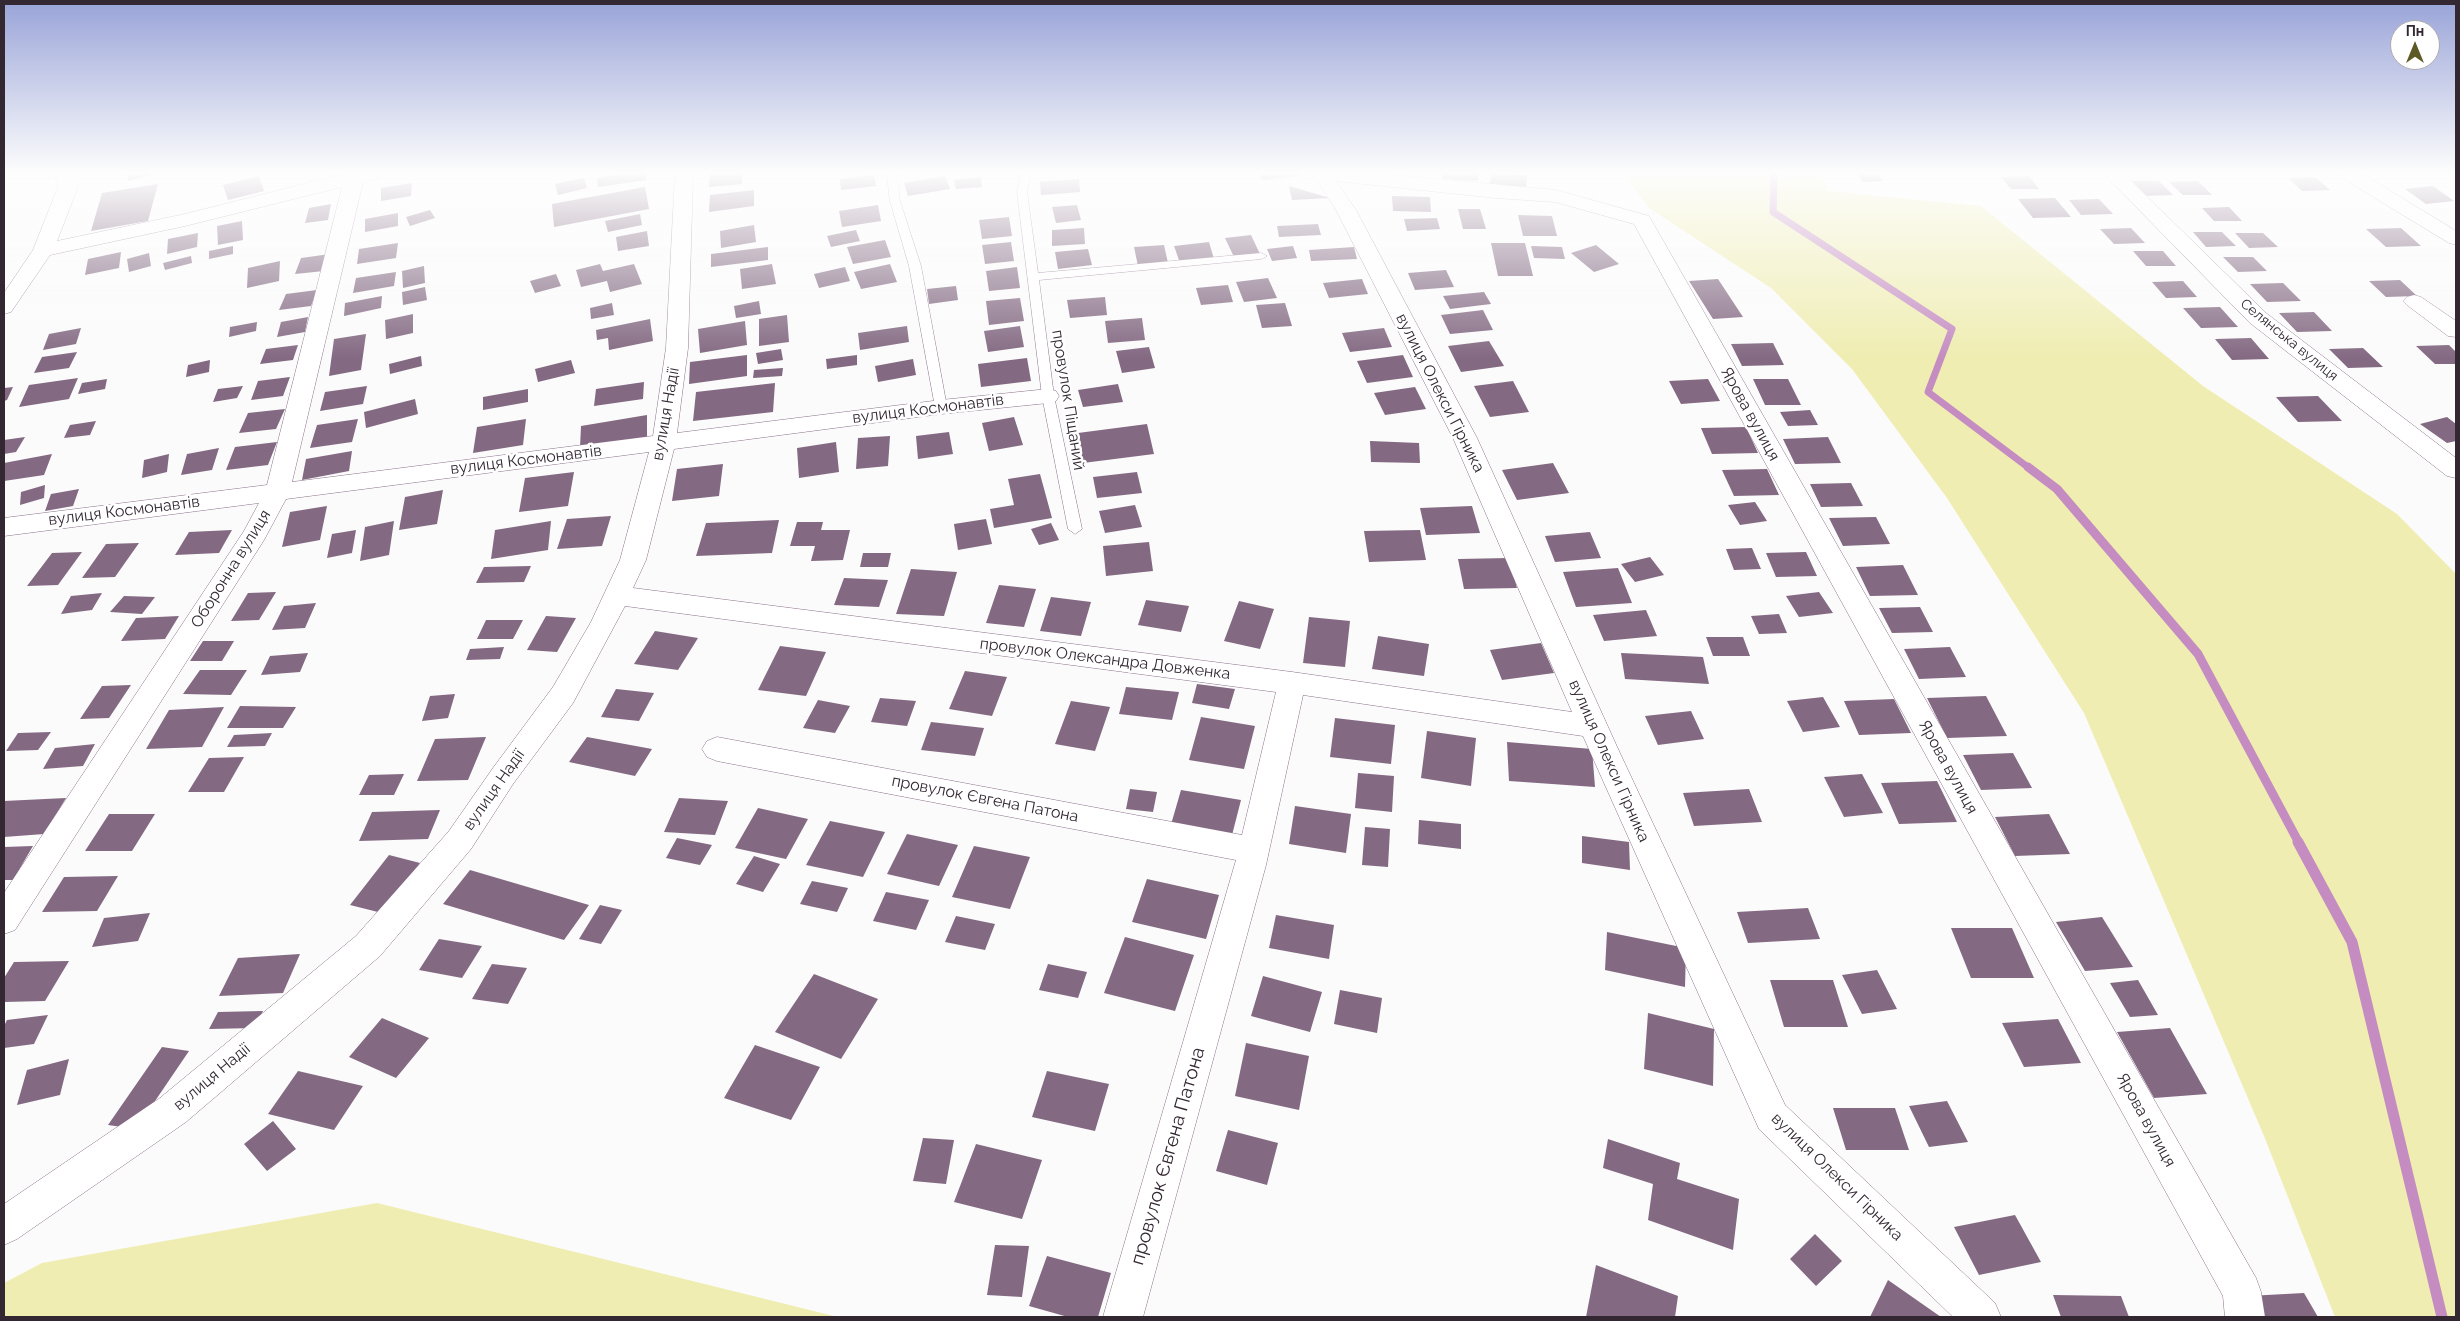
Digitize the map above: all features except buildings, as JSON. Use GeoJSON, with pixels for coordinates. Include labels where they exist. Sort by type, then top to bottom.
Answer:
{"type":"FeatureCollection","features":[{"type":"Feature","properties":{"kind":"street"},"geometry":{"type":"LineString","coordinates":[[4,308],[42,250],[48,236]]}},
{"type":"Feature","properties":{"kind":"street"},"geometry":{"type":"LineString","coordinates":[[42,250],[110,236]]}},
{"type":"Feature","properties":{"kind":"street","name":"Оборонна вулиця"},"geometry":{"type":"LineString","coordinates":[[4,920],[255,534],[278,491],[344,236]]}},
{"type":"Feature","properties":{"kind":"street","name":"вулиця Надії"},"geometry":{"type":"LineString","coordinates":[[4,1226],[173,1110],[368,946],[460,840],[503,776],[563,695],[634,560],[664,442],[677,348],[682,236]]}},
{"type":"Feature","properties":{"kind":"street","name":"вулиця Олекси Гірника"},"geometry":{"type":"LineString","coordinates":[[1359,236],[1465,438],[1593,726],[1772,1117],[1971,1307]]}},
{"type":"Feature","properties":{"kind":"street","name":"Ярова вулиця"},"geometry":{"type":"LineString","coordinates":[[1651,236],[2242,1292],[2245,1317]]}},
{"type":"Feature","properties":{"kind":"street","name":"Селянська вулиця"},"geometry":{"type":"LineString","coordinates":[[2175,236],[2258,318],[2456,470]]}},
{"type":"Feature","properties":{"kind":"street"},"geometry":{"type":"LineString","coordinates":[[2414,301],[2456,331]]}},
{"type":"Feature","properties":{"kind":"street","name":"вулиця Космонавтів"},"geometry":{"type":"LineString","coordinates":[[4,527],[941,407],[1048,396]]}},
{"type":"Feature","properties":{"kind":"street","name":"провулок Олександра Довженка"},"geometry":{"type":"LineString","coordinates":[[617,595],[1292,683],[1593,726]]}},
{"type":"Feature","properties":{"kind":"street","name":"провулок Євгена Патона"},"geometry":{"type":"LineString","coordinates":[[1123,1317],[1253,850],[1292,683]]}},
{"type":"Feature","properties":{"kind":"street","name":"провулок Євгена Патона"},"geometry":{"type":"LineString","coordinates":[[716,749],[1253,850]]}},
{"type":"Feature","properties":{"kind":"lane"},"geometry":{"type":"LineString","coordinates":[[906,236],[915,266],[941,407]]}},
{"type":"Feature","properties":{"kind":"lane","name":"провулок Піщаний"},"geometry":{"type":"LineString","coordinates":[[1028,236],[1048,396],[1075,529]]}},
{"type":"Feature","properties":{"kind":"lane"},"geometry":{"type":"LineString","coordinates":[[1033,277],[1262,256]]}},
{"type":"Feature","properties":{"kind":"shaded area"},"geometry":{"type":"Polygon","coordinates":[[[1691,236],[2018,236],[2203,386],[2397,514],[2456,574],[2456,1317],[2335,1317],[2264,1136],[2084,713],[1947,498],[1852,369],[1771,288],[1691,236]]]}},
{"type":"Feature","properties":{"kind":"shaded area"},"geometry":{"type":"Polygon","coordinates":[[[377,1203],[838,1317],[4,1317],[4,1283],[42,1263],[377,1203]]]}},
{"type":"Feature","properties":{"kind":"waterway"},"geometry":{"type":"LineString","coordinates":[[1809,236],[1952,329],[1928,392],[2029,468]]}},
{"type":"Feature","properties":{"kind":"waterway"},"geometry":{"type":"LineString","coordinates":[[2028,467],[2057,489],[2198,654],[2299,843]]}},
{"type":"Feature","properties":{"kind":"waterway"},"geometry":{"type":"LineString","coordinates":[[2298,842],[2352,942],[2442,1317]]}}]}
